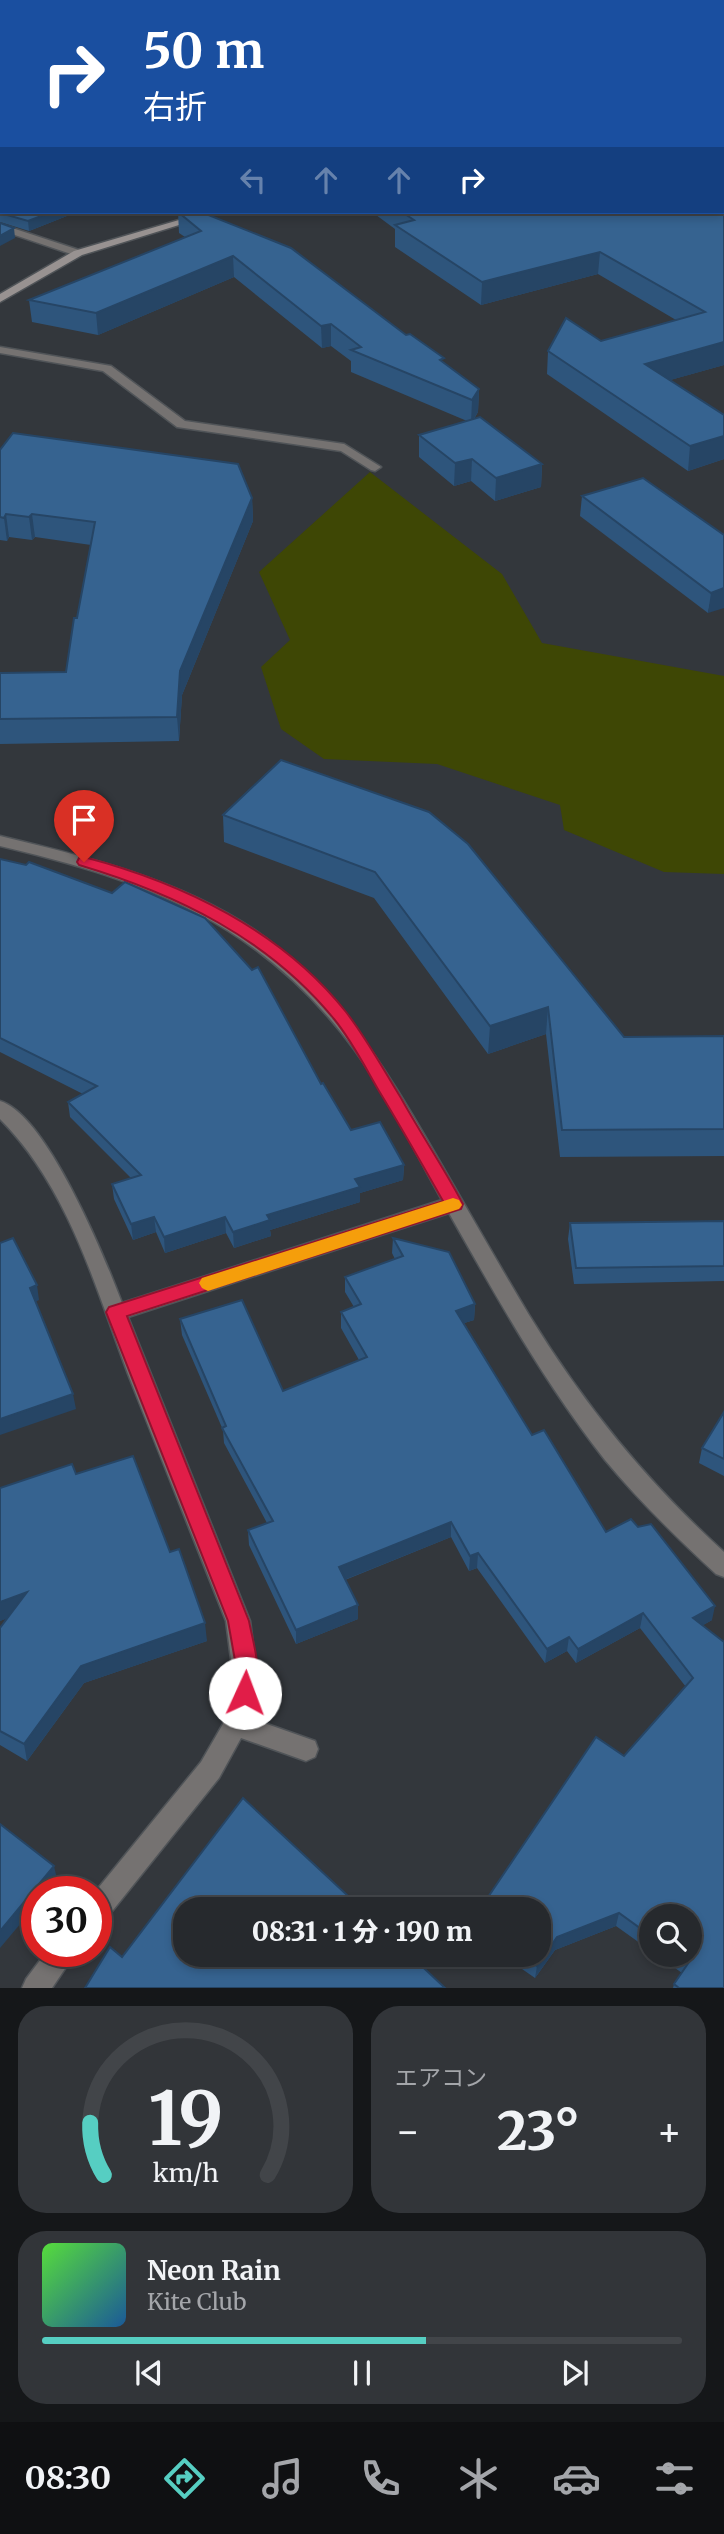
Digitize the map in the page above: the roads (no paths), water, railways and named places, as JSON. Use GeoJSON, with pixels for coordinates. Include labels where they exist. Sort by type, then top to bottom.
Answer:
{"type":"FeatureCollection","features":[{"type":"Feature","properties":{"kind":"street"},"geometry":{"type":"LineString","coordinates":[[0,299],[78,253],[208,214]]}},
{"type":"Feature","properties":{"kind":"street"},"geometry":{"type":"LineString","coordinates":[[0,227],[78,253]]}},
{"type":"Feature","properties":{"kind":"street"},"geometry":{"type":"LineString","coordinates":[[0,350],[107,368],[181,424],[344,448],[376,467]]}},
{"type":"Feature","properties":{"kind":"street"},"geometry":{"type":"LineString","coordinates":[[0,841],[142,879],[204,907],[267,946],[299,971],[340,1016],[394,1098],[556,1376],[590,1426],[638,1485],[694,1542],[724,1567]]}},
{"type":"Feature","properties":{"kind":"street"},"geometry":{"type":"LineString","coordinates":[[0,1108],[39,1148],[53,1171],[116,1312],[238,1621],[248,1672],[237,1725],[211,1770],[112,1891]]}},
{"type":"Feature","properties":{"kind":"street"},"geometry":{"type":"LineString","coordinates":[[116,1312],[454,1204]]}},
{"type":"Feature","properties":{"kind":"street"},"geometry":{"type":"LineString","coordinates":[[237,1725],[306,1749]]}},
{"type":"Feature","properties":{"kind":"street"},"geometry":{"type":"LineString","coordinates":[[35,1988],[51,1967]]}}]}
